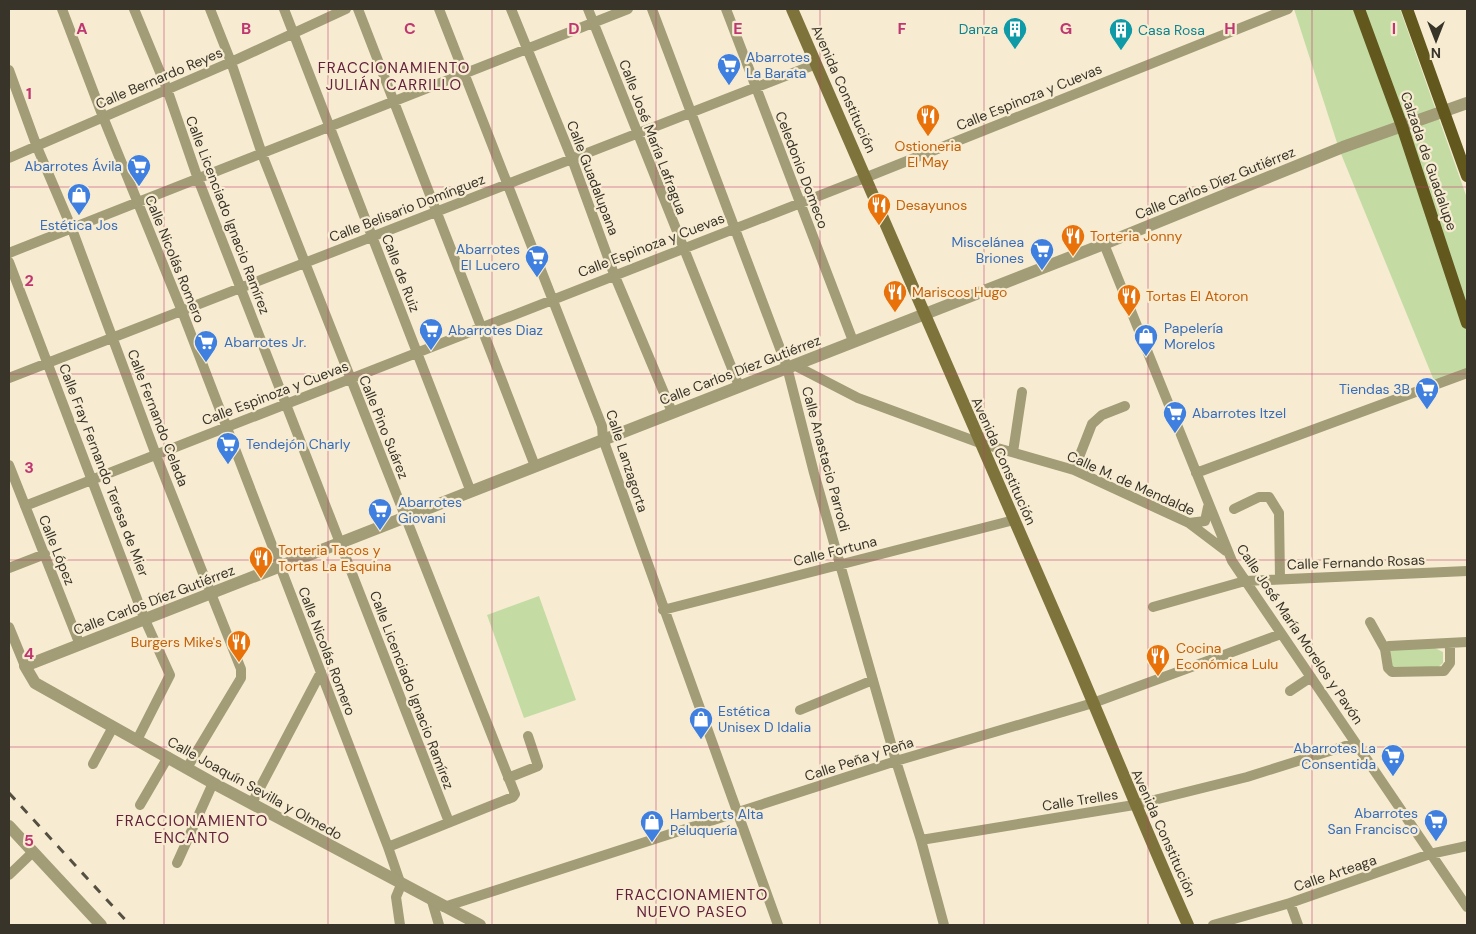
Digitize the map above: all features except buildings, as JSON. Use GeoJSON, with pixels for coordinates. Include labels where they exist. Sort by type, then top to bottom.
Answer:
{"type":"FeatureCollection","features":[{"type":"Feature","properties":{"kind":"main road","name":"Avenida Constitución"},"geometry":{"type":"LineString","coordinates":[[792,9],[867,177],[924,314],[1093,703],[1134,805],[1188,925]]}},
{"type":"Feature","properties":{"kind":"main road","name":"Calzada de Guadalupe"},"geometry":{"type":"LineString","coordinates":[[1359,9],[1402,126],[1467,323]]}},
{"type":"Feature","properties":{"kind":"main road"},"geometry":{"type":"LineString","coordinates":[[1407,9],[1467,176]]}},
{"type":"Feature","properties":{"kind":"street","name":"Calle Nicolás Romero"},"geometry":{"type":"LineString","coordinates":[[62,9],[102,117],[182,311],[401,885]]}},
{"type":"Feature","properties":{"kind":"street","name":"Calle Licenciado Ignacio Ramírez"},"geometry":{"type":"LineString","coordinates":[[134,9],[166,88],[198,179],[449,822]]}},
{"type":"Feature","properties":{"kind":"street","name":"Calle Pino Suárez"},"geometry":{"type":"LineString","coordinates":[[210,9],[231,62],[262,154],[515,794],[513,798],[449,822]]}},
{"type":"Feature","properties":{"kind":"street","name":"Calle de Ruiz"},"geometry":{"type":"LineString","coordinates":[[284,9],[470,492]]}},
{"type":"Feature","properties":{"kind":"street","name":"Calle Bernardo Reyes"},"geometry":{"type":"LineString","coordinates":[[9,158],[166,88],[231,62],[292,32],[346,9]]}},
{"type":"Feature","properties":{"kind":"street"},"geometry":{"type":"LineString","coordinates":[[358,9],[535,466]]}},
{"type":"Feature","properties":{"kind":"street","name":"Calle Lanzagorta"},"geometry":{"type":"LineString","coordinates":[[438,9],[602,426],[603,439],[663,610],[778,925]]}},
{"type":"Feature","properties":{"kind":"street","name":"Calle Guadalupana"},"geometry":{"type":"LineString","coordinates":[[511,9],[572,159],[614,274],[672,412]]}},
{"type":"Feature","properties":{"kind":"street","name":"Calle José María Lafragua"},"geometry":{"type":"LineString","coordinates":[[588,9],[636,134],[739,386]]}},
{"type":"Feature","properties":{"kind":"street"},"geometry":{"type":"LineString","coordinates":[[9,253],[628,9]]}},
{"type":"Feature","properties":{"kind":"street","name":"Calle Anastacio Parrodi"},"geometry":{"type":"LineString","coordinates":[[652,9],[791,366],[840,564],[944,925]]}},
{"type":"Feature","properties":{"kind":"street","name":"Celedonio Domeco"},"geometry":{"type":"LineString","coordinates":[[726,9],[853,341]]}},
{"type":"Feature","properties":{"kind":"street","name":"Calle Espinoza y Cuevas"},"geometry":{"type":"LineString","coordinates":[[25,506],[736,226],[867,177],[1288,9]]}},
{"type":"Feature","properties":{"kind":"street","name":"Calle Belisario Domínguez"},"geometry":{"type":"LineString","coordinates":[[9,378],[816,64]]}},
{"type":"Feature","properties":{"kind":"street","name":"Calle Fernando Celada"},"geometry":{"type":"LineString","coordinates":[[9,70],[37,146],[72,229],[156,455],[241,669],[241,678],[186,768]]}},
{"type":"Feature","properties":{"kind":"street","name":"Calle Carlos Díez Gutiérrez"},"geometry":{"type":"LineString","coordinates":[[25,666],[1104,244],[1343,147],[1467,103]]}},
{"type":"Feature","properties":{"kind":"street","name":"Calle José María Morelos y Pavón"},"geometry":{"type":"LineString","coordinates":[[1104,244],[1227,552],[1280,634],[1467,906]]}},
{"type":"Feature","properties":{"kind":"street","name":"Calle Fray Fernando Teresa de Mier"},"geometry":{"type":"LineString","coordinates":[[9,262],[145,620],[170,675],[137,740]]}},
{"type":"Feature","properties":{"kind":"street","name":"Calle M. de Mendalde"},"geometry":{"type":"LineString","coordinates":[[791,366],[858,398],[980,443],[1074,470],[1189,523],[1227,552]]}},
{"type":"Feature","properties":{"kind":"street"},"geometry":{"type":"LineString","coordinates":[[1196,473],[1467,373]]}},
{"type":"Feature","properties":{"kind":"street"},"geometry":{"type":"LineString","coordinates":[[1013,452],[1022,392]]}},
{"type":"Feature","properties":{"kind":"street"},"geometry":{"type":"LineString","coordinates":[[1074,470],[1092,424],[1102,415],[1125,406]]}},
{"type":"Feature","properties":{"kind":"street","name":"Calle López"},"geometry":{"type":"LineString","coordinates":[[9,465],[80,645]]}},
{"type":"Feature","properties":{"kind":"street"},"geometry":{"type":"LineString","coordinates":[[1234,509],[1259,497],[1269,497],[1279,513],[1280,579]]}},
{"type":"Feature","properties":{"kind":"street"},"geometry":{"type":"LineString","coordinates":[[1189,523],[1199,524],[1205,521],[1208,514],[1208,503]]}},
{"type":"Feature","properties":{"kind":"street","name":"Calle Fortuna"},"geometry":{"type":"LineString","coordinates":[[663,610],[1014,520]]}},
{"type":"Feature","properties":{"kind":"street"},"geometry":{"type":"LineString","coordinates":[[9,568],[44,554]]}},
{"type":"Feature","properties":{"kind":"street","name":"Calle Fernando Rosas"},"geometry":{"type":"LineString","coordinates":[[1153,607],[1245,582],[1467,571]]}},
{"type":"Feature","properties":{"kind":"street"},"geometry":{"type":"LineString","coordinates":[[1370,622],[1385,649],[1388,668],[1392,672],[1444,672],[1450,663],[1450,644]]}},
{"type":"Feature","properties":{"kind":"street"},"geometry":{"type":"LineString","coordinates":[[9,627],[25,666]]}},
{"type":"Feature","properties":{"kind":"street","name":"Calle Peña y Peña"},"geometry":{"type":"LineString","coordinates":[[444,907],[896,761],[1093,703],[1280,634]]}},
{"type":"Feature","properties":{"kind":"street"},"geometry":{"type":"LineString","coordinates":[[1385,649],[1389,646],[1467,642]]}},
{"type":"Feature","properties":{"kind":"street","name":"Calle Joaquín Sevilla y Olmedo"},"geometry":{"type":"LineString","coordinates":[[25,666],[35,683],[213,783],[401,885],[480,925]]}},
{"type":"Feature","properties":{"kind":"street"},"geometry":{"type":"LineString","coordinates":[[252,803],[321,672]]}},
{"type":"Feature","properties":{"kind":"street"},"geometry":{"type":"LineString","coordinates":[[1290,691],[1311,677]]}},
{"type":"Feature","properties":{"kind":"street"},"geometry":{"type":"LineString","coordinates":[[800,710],[872,680]]}},
{"type":"Feature","properties":{"kind":"street"},"geometry":{"type":"LineString","coordinates":[[93,764],[113,727]]}},
{"type":"Feature","properties":{"kind":"street"},"geometry":{"type":"LineString","coordinates":[[508,778],[538,766],[528,736]]}},
{"type":"Feature","properties":{"kind":"street","name":"Calle Trelles"},"geometry":{"type":"LineString","coordinates":[[921,840],[1134,805],[1247,777],[1355,743]]}},
{"type":"Feature","properties":{"kind":"street"},"geometry":{"type":"LineString","coordinates":[[140,805],[168,757]]}},
{"type":"Feature","properties":{"kind":"street"},"geometry":{"type":"LineString","coordinates":[[177,864],[213,783]]}},
{"type":"Feature","properties":{"kind":"street"},"geometry":{"type":"LineString","coordinates":[[388,847],[449,822]]}},
{"type":"Feature","properties":{"kind":"street"},"geometry":{"type":"LineString","coordinates":[[9,826],[101,925]]}},
{"type":"Feature","properties":{"kind":"street","name":"Calle Arteaga"},"geometry":{"type":"LineString","coordinates":[[1213,925],[1290,903],[1430,854],[1467,846]]}},
{"type":"Feature","properties":{"kind":"street"},"geometry":{"type":"LineString","coordinates":[[9,875],[33,852]]}},
{"type":"Feature","properties":{"kind":"street"},"geometry":{"type":"LineString","coordinates":[[400,925],[396,897],[401,885]]}},
{"type":"Feature","properties":{"kind":"street"},"geometry":{"type":"LineString","coordinates":[[432,901],[439,925]]}},
{"type":"Feature","properties":{"kind":"street"},"geometry":{"type":"LineString","coordinates":[[1290,903],[1298,925]]}},
{"type":"Feature","properties":{"kind":"green space"},"geometry":{"type":"Polygon","coordinates":[[[1294,9],[1400,9],[1467,198],[1467,373],[1435,383],[1339,149],[1294,9]]]}},
{"type":"Feature","properties":{"kind":"green space"},"geometry":{"type":"Polygon","coordinates":[[[539,596],[576,700],[524,718],[487,615],[539,596]]]}},
{"type":"Feature","properties":{"kind":"green space"},"geometry":{"type":"Polygon","coordinates":[[[1435,648],[1443,652],[1443,663],[1437,668],[1393,669],[1388,654],[1391,650],[1435,648]]]}},
{"type":"Feature","properties":{"kind":"railway"},"geometry":{"type":"LineString","coordinates":[[9,793],[130,925]]}},
{"type":"Feature","properties":{"kind":"place","name":"Danza"},"geometry":{"type":"Point","coordinates":[1015,50]}},
{"type":"Feature","properties":{"kind":"place","name":"Casa Rosa"},"geometry":{"type":"Point","coordinates":[1121,51]}},
{"type":"Feature","properties":{"kind":"place","name":"Abarrotes La Barata"},"geometry":{"type":"Point","coordinates":[729,86]}},
{"type":"Feature","properties":{"kind":"place","name":"Ostioneria El May"},"geometry":{"type":"Point","coordinates":[928,137]}},
{"type":"Feature","properties":{"kind":"place","name":"Abarrotes Ávila"},"geometry":{"type":"Point","coordinates":[139,187]}},
{"type":"Feature","properties":{"kind":"place","name":"Estética Jos"},"geometry":{"type":"Point","coordinates":[79,216]}},
{"type":"Feature","properties":{"kind":"place","name":"Desayunos"},"geometry":{"type":"Point","coordinates":[879,226]}},
{"type":"Feature","properties":{"kind":"place","name":"Torteria Jonny"},"geometry":{"type":"Point","coordinates":[1073,257]}},
{"type":"Feature","properties":{"kind":"place","name":"Miscelánea Briones"},"geometry":{"type":"Point","coordinates":[1042,271]}},
{"type":"Feature","properties":{"kind":"place","name":"Abarrotes El Lucero"},"geometry":{"type":"Point","coordinates":[537,278]}},
{"type":"Feature","properties":{"kind":"place","name":"Mariscos Hugo"},"geometry":{"type":"Point","coordinates":[895,313]}},
{"type":"Feature","properties":{"kind":"place","name":"Tortas El Atoron"},"geometry":{"type":"Point","coordinates":[1129,317]}},
{"type":"Feature","properties":{"kind":"place","name":"Abarrotes Diaz"},"geometry":{"type":"Point","coordinates":[431,351]}},
{"type":"Feature","properties":{"kind":"place","name":"Papelería Morelos"},"geometry":{"type":"Point","coordinates":[1146,357]}},
{"type":"Feature","properties":{"kind":"place","name":"Abarrotes Jr."},"geometry":{"type":"Point","coordinates":[206,363]}},
{"type":"Feature","properties":{"kind":"place","name":"Tiendas 3B"},"geometry":{"type":"Point","coordinates":[1427,410]}},
{"type":"Feature","properties":{"kind":"place","name":"Abarrotes Itzel"},"geometry":{"type":"Point","coordinates":[1175,434]}},
{"type":"Feature","properties":{"kind":"place","name":"Tendejón Charly"},"geometry":{"type":"Point","coordinates":[228,465]}},
{"type":"Feature","properties":{"kind":"place","name":"Abarrotes Giovani"},"geometry":{"type":"Point","coordinates":[380,531]}},
{"type":"Feature","properties":{"kind":"place","name":"Torteria Tacos y Tortas La Esquina"},"geometry":{"type":"Point","coordinates":[261,579]}},
{"type":"Feature","properties":{"kind":"place","name":"Burgers Mike's"},"geometry":{"type":"Point","coordinates":[239,663]}},
{"type":"Feature","properties":{"kind":"place","name":"Cocina Económica Lulu"},"geometry":{"type":"Point","coordinates":[1158,677]}},
{"type":"Feature","properties":{"kind":"place","name":"Estética Unisex D Idalia"},"geometry":{"type":"Point","coordinates":[701,740]}},
{"type":"Feature","properties":{"kind":"place","name":"Abarrotes La Consentida"},"geometry":{"type":"Point","coordinates":[1393,777]}},
{"type":"Feature","properties":{"kind":"place","name":"Abarrotes San Francisco"},"geometry":{"type":"Point","coordinates":[1436,842]}},
{"type":"Feature","properties":{"kind":"place","name":"Hamberts Alta Peluquería"},"geometry":{"type":"Point","coordinates":[652,843]}},
{"type":"Feature","properties":{"kind":"district","name":"FRACCIONAMIENTO JULIÁN CARRILLO"},"geometry":{"type":"Point","coordinates":[394,76]}},
{"type":"Feature","properties":{"kind":"district","name":"FRACCIONAMIENTO ENCANTO"},"geometry":{"type":"Point","coordinates":[192,830]}},
{"type":"Feature","properties":{"kind":"district","name":"FRACCIONAMIENTO NUEVO PASEO"},"geometry":{"type":"Point","coordinates":[692,904]}}]}
